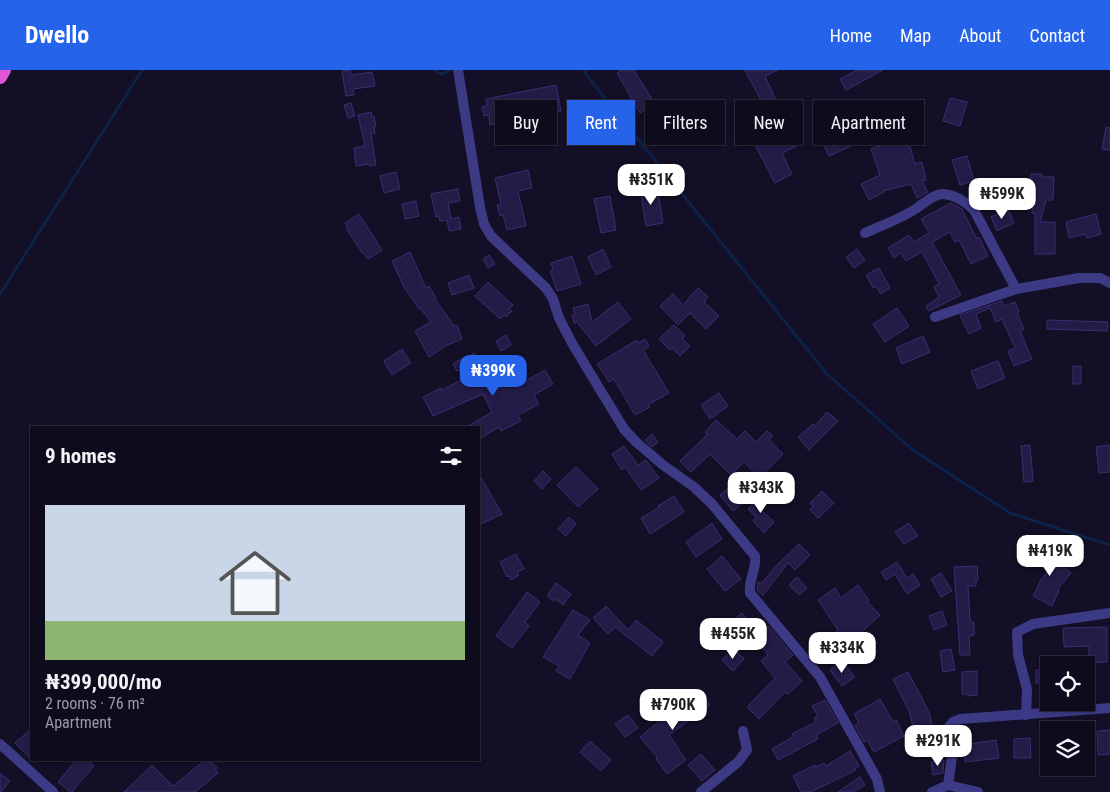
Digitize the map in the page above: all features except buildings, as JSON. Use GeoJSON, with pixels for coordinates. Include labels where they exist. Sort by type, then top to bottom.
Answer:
{"type":"FeatureCollection","features":[{"type":"Feature","properties":{"kind":"highway"},"geometry":{"type":"LineString","coordinates":[[0,77],[4,70]]}},
{"type":"Feature","properties":{"kind":"street"},"geometry":{"type":"LineString","coordinates":[[458,70],[480,208],[484,224],[491,236],[546,288],[553,299],[559,318],[573,345],[624,429],[663,465],[694,487],[712,504],[755,556],[756,563],[749,587],[750,593],[820,677],[877,779],[880,792]]}},
{"type":"Feature","properties":{"kind":"street"},"geometry":{"type":"LineString","coordinates":[[865,233],[915,210],[942,193],[957,198],[968,203],[974,210],[1016,289]]}},
{"type":"Feature","properties":{"kind":"street"},"geometry":{"type":"LineString","coordinates":[[935,317],[1016,289],[1079,278],[1100,278],[1110,284]]}},
{"type":"Feature","properties":{"kind":"street"},"geometry":{"type":"LineString","coordinates":[[1026,715],[1027,689],[1018,655],[1017,632],[1033,624],[1110,613]]}},
{"type":"Feature","properties":{"kind":"street"},"geometry":{"type":"LineString","coordinates":[[948,785],[952,757],[948,734],[949,724],[960,719],[1110,708]]}},
{"type":"Feature","properties":{"kind":"street"},"geometry":{"type":"LineString","coordinates":[[701,792],[738,762],[747,750],[743,731]]}},
{"type":"Feature","properties":{"kind":"street"},"geometry":{"type":"LineString","coordinates":[[0,744],[54,792]]}},
{"type":"Feature","properties":{"kind":"street"},"geometry":{"type":"LineString","coordinates":[[932,792],[948,785],[978,792]]}},
{"type":"Feature","properties":{"kind":"waterway"},"geometry":{"type":"LineString","coordinates":[[0,294],[142,70]]}},
{"type":"Feature","properties":{"kind":"waterway"},"geometry":{"type":"LineString","coordinates":[[435,70],[441,74],[449,71]]}},
{"type":"Feature","properties":{"kind":"waterway"},"geometry":{"type":"LineString","coordinates":[[584,70],[827,374],[913,450],[1010,513],[1110,545]]}}]}
